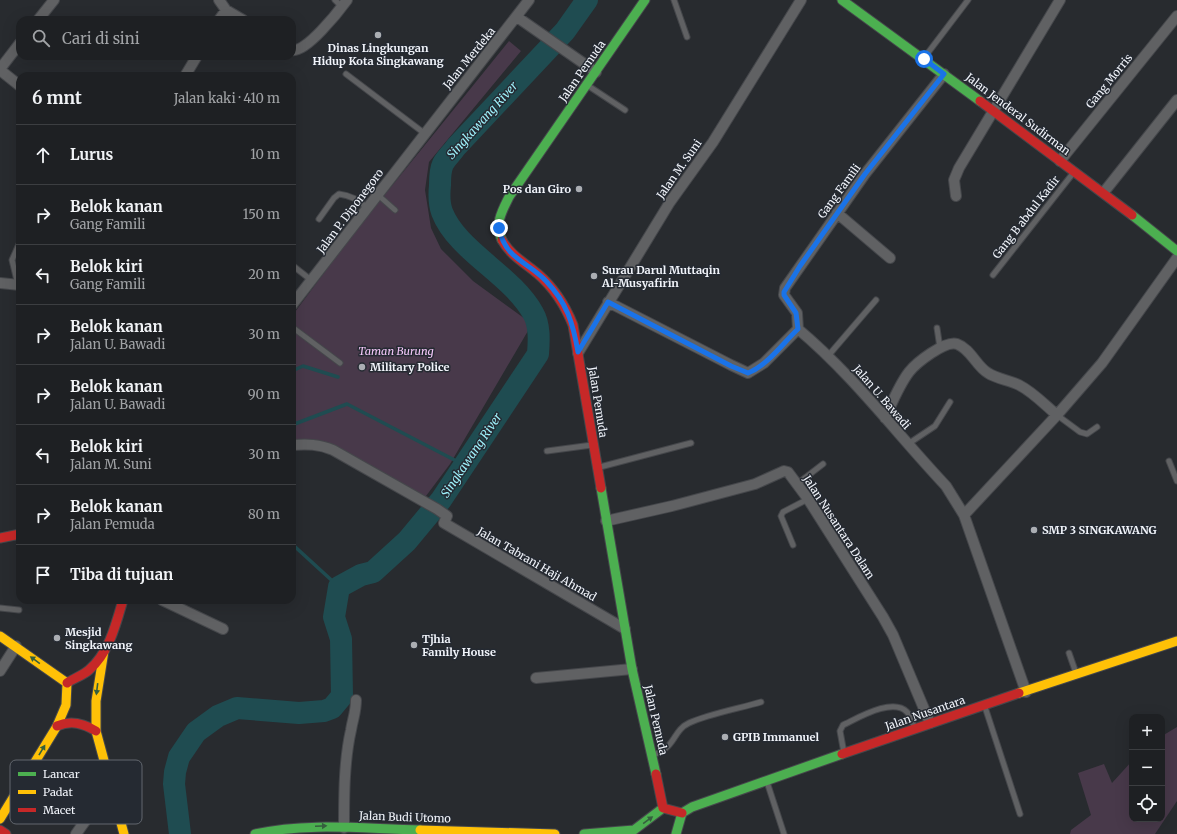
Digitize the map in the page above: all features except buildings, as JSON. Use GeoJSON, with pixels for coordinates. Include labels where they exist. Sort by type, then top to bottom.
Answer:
{"type":"FeatureCollection","features":[{"type":"Feature","properties":{"kind":"main road","name":"Jalan Pemuda"},"geometry":{"type":"LineString","coordinates":[[645,0],[509,197],[500,214],[499,228],[501,239],[511,254],[545,280],[565,305],[573,325],[632,669],[663,808]]}},
{"type":"Feature","properties":{"kind":"main road","name":"Jalan Jenderal Sudirman"},"geometry":{"type":"LineString","coordinates":[[842,0],[1104,192],[1177,251]]}},
{"type":"Feature","properties":{"kind":"main road"},"geometry":{"type":"LineString","coordinates":[[0,538],[16,535]]}},
{"type":"Feature","properties":{"kind":"main road"},"geometry":{"type":"LineString","coordinates":[[67,683],[81,676],[96,662],[104,650],[122,604]]}},
{"type":"Feature","properties":{"kind":"main road"},"geometry":{"type":"LineString","coordinates":[[0,636],[67,683]]}},
{"type":"Feature","properties":{"kind":"main road","name":"Jalan Nusantara"},"geometry":{"type":"LineString","coordinates":[[682,813],[692,807],[930,723],[1177,640]]}},
{"type":"Feature","properties":{"kind":"main road"},"geometry":{"type":"LineString","coordinates":[[103,760],[94,716],[97,687],[104,650]]}},
{"type":"Feature","properties":{"kind":"main road"},"geometry":{"type":"LineString","coordinates":[[36,760],[57,726],[66,705],[67,683]]}},
{"type":"Feature","properties":{"kind":"main road"},"geometry":{"type":"LineString","coordinates":[[57,726],[65,722],[75,722],[88,726],[96,731]]}},
{"type":"Feature","properties":{"kind":"main road"},"geometry":{"type":"LineString","coordinates":[[0,819],[10,803]]}},
{"type":"Feature","properties":{"kind":"main road"},"geometry":{"type":"LineString","coordinates":[[634,830],[663,808],[682,813],[676,834]]}},
{"type":"Feature","properties":{"kind":"main road"},"geometry":{"type":"LineString","coordinates":[[121,824],[124,834]]}},
{"type":"Feature","properties":{"kind":"main road","name":"Jalan Budi Utomo"},"geometry":{"type":"LineString","coordinates":[[255,834],[305,830],[327,825],[365,831],[555,834]]}},
{"type":"Feature","properties":{"kind":"main road"},"geometry":{"type":"LineString","coordinates":[[0,830],[6,834]]}},
{"type":"Feature","properties":{"kind":"main road"},"geometry":{"type":"LineString","coordinates":[[584,834],[634,830],[646,834]]}},
{"type":"Feature","properties":{"kind":"street"},"geometry":{"type":"LineString","coordinates":[[41,16],[54,0]]}},
{"type":"Feature","properties":{"kind":"street"},"geometry":{"type":"LineString","coordinates":[[219,0],[226,10],[236,16]]}},
{"type":"Feature","properties":{"kind":"street","name":"Jalan Merdeka"},"geometry":{"type":"LineString","coordinates":[[425,132],[529,0]]}},
{"type":"Feature","properties":{"kind":"street","name":"Jalan M. Suni"},"geometry":{"type":"LineString","coordinates":[[578,352],[670,202],[712,142],[801,0]]}},
{"type":"Feature","properties":{"kind":"street"},"geometry":{"type":"LineString","coordinates":[[956,196],[954,180],[959,168],[1060,0]]}},
{"type":"Feature","properties":{"kind":"street"},"geometry":{"type":"LineString","coordinates":[[296,51],[299,51],[303,48],[341,2]]}},
{"type":"Feature","properties":{"kind":"street"},"geometry":{"type":"LineString","coordinates":[[222,16],[226,10]]}},
{"type":"Feature","properties":{"kind":"street","name":"Gang Morris"},"geometry":{"type":"LineString","coordinates":[[1060,161],[1177,16]]}},
{"type":"Feature","properties":{"kind":"street"},"geometry":{"type":"LineString","coordinates":[[517,17],[596,72]]}},
{"type":"Feature","properties":{"kind":"street"},"geometry":{"type":"LineString","coordinates":[[16,48],[0,69],[16,83]]}},
{"type":"Feature","properties":{"kind":"street"},"geometry":{"type":"LineString","coordinates":[[187,72],[195,60]]}},
{"type":"Feature","properties":{"kind":"street","name":"Gang Famili"},"geometry":{"type":"LineString","coordinates":[[798,329],[796,313],[784,295],[784,292],[837,213],[944,74]]}},
{"type":"Feature","properties":{"kind":"street"},"geometry":{"type":"LineString","coordinates":[[1104,192],[1177,100]]}},
{"type":"Feature","properties":{"kind":"street","name":"Jalan P. Diponegoro"},"geometry":{"type":"LineString","coordinates":[[296,300],[425,132]]}},
{"type":"Feature","properties":{"kind":"street"},"geometry":{"type":"LineString","coordinates":[[837,213],[890,258]]}},
{"type":"Feature","properties":{"kind":"street"},"geometry":{"type":"LineString","coordinates":[[964,515],[1057,415],[1102,363],[1177,258]]}},
{"type":"Feature","properties":{"kind":"street"},"geometry":{"type":"LineString","coordinates":[[0,284],[16,285]]}},
{"type":"Feature","properties":{"kind":"street"},"geometry":{"type":"LineString","coordinates":[[608,302],[731,366],[748,373],[764,363],[798,329]]}},
{"type":"Feature","properties":{"kind":"street","name":"Jalan U. Bawadi"},"geometry":{"type":"LineString","coordinates":[[798,329],[828,356],[885,418],[907,445],[946,486],[964,515],[1026,692]]}},
{"type":"Feature","properties":{"kind":"street"},"geometry":{"type":"LineString","coordinates":[[885,418],[910,371],[940,348],[950,344],[956,344],[963,347],[988,374],[1008,380],[1025,388],[1057,415]]}},
{"type":"Feature","properties":{"kind":"street","name":"Jalan Tabrani Haji Ahmad"},"geometry":{"type":"LineString","coordinates":[[296,445],[313,444],[328,448],[429,504],[448,516],[444,523],[625,629]]}},
{"type":"Feature","properties":{"kind":"street","name":"Jalan Nusantara Dalam"},"geometry":{"type":"LineString","coordinates":[[606,522],[747,486],[784,471],[791,475],[852,566],[893,635],[930,723]]}},
{"type":"Feature","properties":{"kind":"street"},"geometry":{"type":"LineString","coordinates":[[170,604],[223,629]]}},
{"type":"Feature","properties":{"kind":"street"},"geometry":{"type":"LineString","coordinates":[[0,672],[16,646]]}},
{"type":"Feature","properties":{"kind":"street"},"geometry":{"type":"LineString","coordinates":[[536,678],[632,669]]}},
{"type":"Feature","properties":{"kind":"street"},"geometry":{"type":"LineString","coordinates":[[344,828],[344,793],[351,729],[356,711],[356,700]]}},
{"type":"Feature","properties":{"kind":"street"},"geometry":{"type":"LineString","coordinates":[[76,834],[83,824]]}},
{"type":"Feature","properties":{"kind":"lane"},"geometry":{"type":"LineString","coordinates":[[674,0],[687,37]]}},
{"type":"Feature","properties":{"kind":"lane"},"geometry":{"type":"LineString","coordinates":[[924,59],[968,0]]}},
{"type":"Feature","properties":{"kind":"lane"},"geometry":{"type":"LineString","coordinates":[[346,74],[425,132]]}},
{"type":"Feature","properties":{"kind":"lane"},"geometry":{"type":"LineString","coordinates":[[587,85],[625,110]]}},
{"type":"Feature","properties":{"kind":"lane","name":"Gang B abdul Kadir"},"geometry":{"type":"LineString","coordinates":[[993,275],[1074,171]]}},
{"type":"Feature","properties":{"kind":"lane"},"geometry":{"type":"LineString","coordinates":[[319,219],[334,198],[339,194],[353,198],[366,208]]}},
{"type":"Feature","properties":{"kind":"lane"},"geometry":{"type":"LineString","coordinates":[[378,195],[395,210]]}},
{"type":"Feature","properties":{"kind":"lane"},"geometry":{"type":"LineString","coordinates":[[16,251],[12,260],[16,274]]}},
{"type":"Feature","properties":{"kind":"lane"},"geometry":{"type":"LineString","coordinates":[[296,268],[311,280]]}},
{"type":"Feature","properties":{"kind":"lane"},"geometry":{"type":"LineString","coordinates":[[828,356],[876,300]]}},
{"type":"Feature","properties":{"kind":"lane"},"geometry":{"type":"LineString","coordinates":[[937,328],[940,348]]}},
{"type":"Feature","properties":{"kind":"lane"},"geometry":{"type":"LineString","coordinates":[[296,330],[340,363]]}},
{"type":"Feature","properties":{"kind":"lane"},"geometry":{"type":"LineString","coordinates":[[907,445],[935,426],[950,402]]}},
{"type":"Feature","properties":{"kind":"lane"},"geometry":{"type":"LineString","coordinates":[[1057,415],[1080,432],[1087,434],[1097,426]]}},
{"type":"Feature","properties":{"kind":"lane"},"geometry":{"type":"LineString","coordinates":[[597,467],[691,443]]}},
{"type":"Feature","properties":{"kind":"lane"},"geometry":{"type":"LineString","coordinates":[[547,451],[593,445]]}},
{"type":"Feature","properties":{"kind":"lane"},"geometry":{"type":"LineString","coordinates":[[1169,461],[1177,480]]}},
{"type":"Feature","properties":{"kind":"lane"},"geometry":{"type":"LineString","coordinates":[[797,484],[823,464]]}},
{"type":"Feature","properties":{"kind":"lane"},"geometry":{"type":"LineString","coordinates":[[793,545],[781,516],[783,512],[808,499]]}},
{"type":"Feature","properties":{"kind":"lane"},"geometry":{"type":"LineString","coordinates":[[0,608],[19,610]]}},
{"type":"Feature","properties":{"kind":"lane"},"geometry":{"type":"LineString","coordinates":[[1069,653],[1077,674]]}},
{"type":"Feature","properties":{"kind":"lane"},"geometry":{"type":"LineString","coordinates":[[652,755],[664,751],[672,744],[679,730],[690,722],[761,702]]}},
{"type":"Feature","properties":{"kind":"lane"},"geometry":{"type":"LineString","coordinates":[[844,754],[840,731],[843,725],[888,706],[896,706],[907,712],[915,729]]}},
{"type":"Feature","properties":{"kind":"lane"},"geometry":{"type":"LineString","coordinates":[[984,706],[1020,814]]}},
{"type":"Feature","properties":{"kind":"lane"},"geometry":{"type":"LineString","coordinates":[[767,781],[784,834]]}},
{"type":"Feature","properties":{"kind":"green space","name":"Taman Burung"},"geometry":{"type":"Polygon","coordinates":[[[509,41],[521,51],[429,162],[425,190],[431,228],[441,249],[473,281],[532,324],[450,464],[420,504],[323,449],[296,450],[296,311],[353,234],[509,41]]]}},
{"type":"Feature","properties":{"kind":"green space"},"geometry":{"type":"Polygon","coordinates":[[[1177,727],[1177,801],[1165,819],[1165,750],[1165,734],[1177,727]]]}},
{"type":"Feature","properties":{"kind":"green space"},"geometry":{"type":"Polygon","coordinates":[[[1104,764],[1112,783],[1129,764],[1129,822],[1163,822],[1155,834],[1070,834],[1071,830],[1091,815],[1078,773],[1104,764]]]}},
{"type":"Feature","properties":{"kind":"waterway","name":"Singkawang River"},"geometry":{"type":"LineString","coordinates":[[180,834],[174,784],[175,772],[179,757],[196,732],[218,716],[237,708],[299,713],[324,711],[332,708],[342,696],[341,639],[334,617],[339,587],[361,575],[373,572],[407,541],[441,500],[538,354],[538,328],[533,313],[512,286],[459,239],[449,226],[440,206],[439,196],[441,172],[444,162],[456,147],[565,31],[587,0]]}},
{"type":"Feature","properties":{"kind":"waterway"},"geometry":{"type":"LineString","coordinates":[[296,369],[303,366],[338,377]]}},
{"type":"Feature","properties":{"kind":"waterway"},"geometry":{"type":"LineString","coordinates":[[296,423],[347,404],[464,465]]}},
{"type":"Feature","properties":{"kind":"waterway"},"geometry":{"type":"LineString","coordinates":[[296,548],[339,587]]}},
{"type":"Feature","properties":{"kind":"traffic: fast"},"geometry":{"type":"LineString","coordinates":[[502,240],[499,223],[509,197],[645,0]]}},
{"type":"Feature","properties":{"kind":"traffic: fast"},"geometry":{"type":"LineString","coordinates":[[842,0],[980,101]]}},
{"type":"Feature","properties":{"kind":"traffic: fast"},"geometry":{"type":"LineString","coordinates":[[1132,215],[1177,251]]}},
{"type":"Feature","properties":{"kind":"traffic: fast"},"geometry":{"type":"LineString","coordinates":[[601,488],[632,669],[656,774]]}},
{"type":"Feature","properties":{"kind":"traffic: fast"},"geometry":{"type":"LineString","coordinates":[[682,813],[692,807],[842,754]]}},
{"type":"Feature","properties":{"kind":"traffic: fast"},"geometry":{"type":"LineString","coordinates":[[584,834],[634,830],[663,808]]}},
{"type":"Feature","properties":{"kind":"traffic: fast"},"geometry":{"type":"LineString","coordinates":[[676,834],[682,813]]}},
{"type":"Feature","properties":{"kind":"traffic: fast"},"geometry":{"type":"LineString","coordinates":[[255,834],[276,830],[317,827],[420,830]]}},
{"type":"Feature","properties":{"kind":"traffic: slow"},"geometry":{"type":"LineString","coordinates":[[0,636],[67,683]]}},
{"type":"Feature","properties":{"kind":"traffic: slow"},"geometry":{"type":"LineString","coordinates":[[1019,693],[1177,641]]}},
{"type":"Feature","properties":{"kind":"traffic: slow"},"geometry":{"type":"LineString","coordinates":[[104,651],[96,701],[96,731],[104,760]]}},
{"type":"Feature","properties":{"kind":"traffic: slow"},"geometry":{"type":"LineString","coordinates":[[36,760],[57,726],[66,705],[67,683]]}},
{"type":"Feature","properties":{"kind":"traffic: slow"},"geometry":{"type":"LineString","coordinates":[[0,819],[10,803]]}},
{"type":"Feature","properties":{"kind":"traffic: slow"},"geometry":{"type":"LineString","coordinates":[[121,824],[124,834]]}},
{"type":"Feature","properties":{"kind":"traffic: slow"},"geometry":{"type":"LineString","coordinates":[[420,830],[555,834]]}},
{"type":"Feature","properties":{"kind":"traffic: jam"},"geometry":{"type":"LineString","coordinates":[[980,101],[1132,215]]}},
{"type":"Feature","properties":{"kind":"traffic: jam"},"geometry":{"type":"LineString","coordinates":[[502,240],[513,254],[549,285],[563,304],[573,325],[601,488]]}},
{"type":"Feature","properties":{"kind":"traffic: jam"},"geometry":{"type":"LineString","coordinates":[[0,538],[16,535]]}},
{"type":"Feature","properties":{"kind":"traffic: jam"},"geometry":{"type":"LineString","coordinates":[[67,683],[84,674],[102,655],[111,638],[122,604]]}},
{"type":"Feature","properties":{"kind":"traffic: jam"},"geometry":{"type":"LineString","coordinates":[[842,754],[1019,693]]}},
{"type":"Feature","properties":{"kind":"traffic: jam"},"geometry":{"type":"LineString","coordinates":[[57,726],[67,723],[77,723],[96,731]]}},
{"type":"Feature","properties":{"kind":"traffic: jam"},"geometry":{"type":"LineString","coordinates":[[656,774],[663,808],[682,813]]}},
{"type":"Feature","properties":{"kind":"traffic: jam"},"geometry":{"type":"LineString","coordinates":[[0,830],[6,834]]}},
{"type":"Feature","properties":{"kind":"place","name":"Dinas Lingkungan Hidup Kota Singkawang"},"geometry":{"type":"Point","coordinates":[378,35]}},
{"type":"Feature","properties":{"kind":"place","name":"Pos dan Giro"},"geometry":{"type":"Point","coordinates":[579,189]}},
{"type":"Feature","properties":{"kind":"place","name":"Surau Darul Muttaqin Al-Musyafirin"},"geometry":{"type":"Point","coordinates":[594,276]}},
{"type":"Feature","properties":{"kind":"place","name":"Military Police"},"geometry":{"type":"Point","coordinates":[362,367]}},
{"type":"Feature","properties":{"kind":"place","name":"SMP 3 SINGKAWANG"},"geometry":{"type":"Point","coordinates":[1034,530]}},
{"type":"Feature","properties":{"kind":"place","name":"Mesjid Singkawang"},"geometry":{"type":"Point","coordinates":[57,638]}},
{"type":"Feature","properties":{"kind":"place","name":"Tjhia Family House"},"geometry":{"type":"Point","coordinates":[414,645]}},
{"type":"Feature","properties":{"kind":"place","name":"GPIB Immanuel"},"geometry":{"type":"Point","coordinates":[725,737]}},
{"type":"Feature","properties":{"kind":"route"},"geometry":{"type":"LineString","coordinates":[[499,228],[501,239],[511,254],[545,280],[565,305],[573,325],[578,352],[608,302],[731,366],[748,373],[764,363],[798,329],[798,318],[784,295],[785,288],[865,174],[944,74],[924,59]]}}]}
